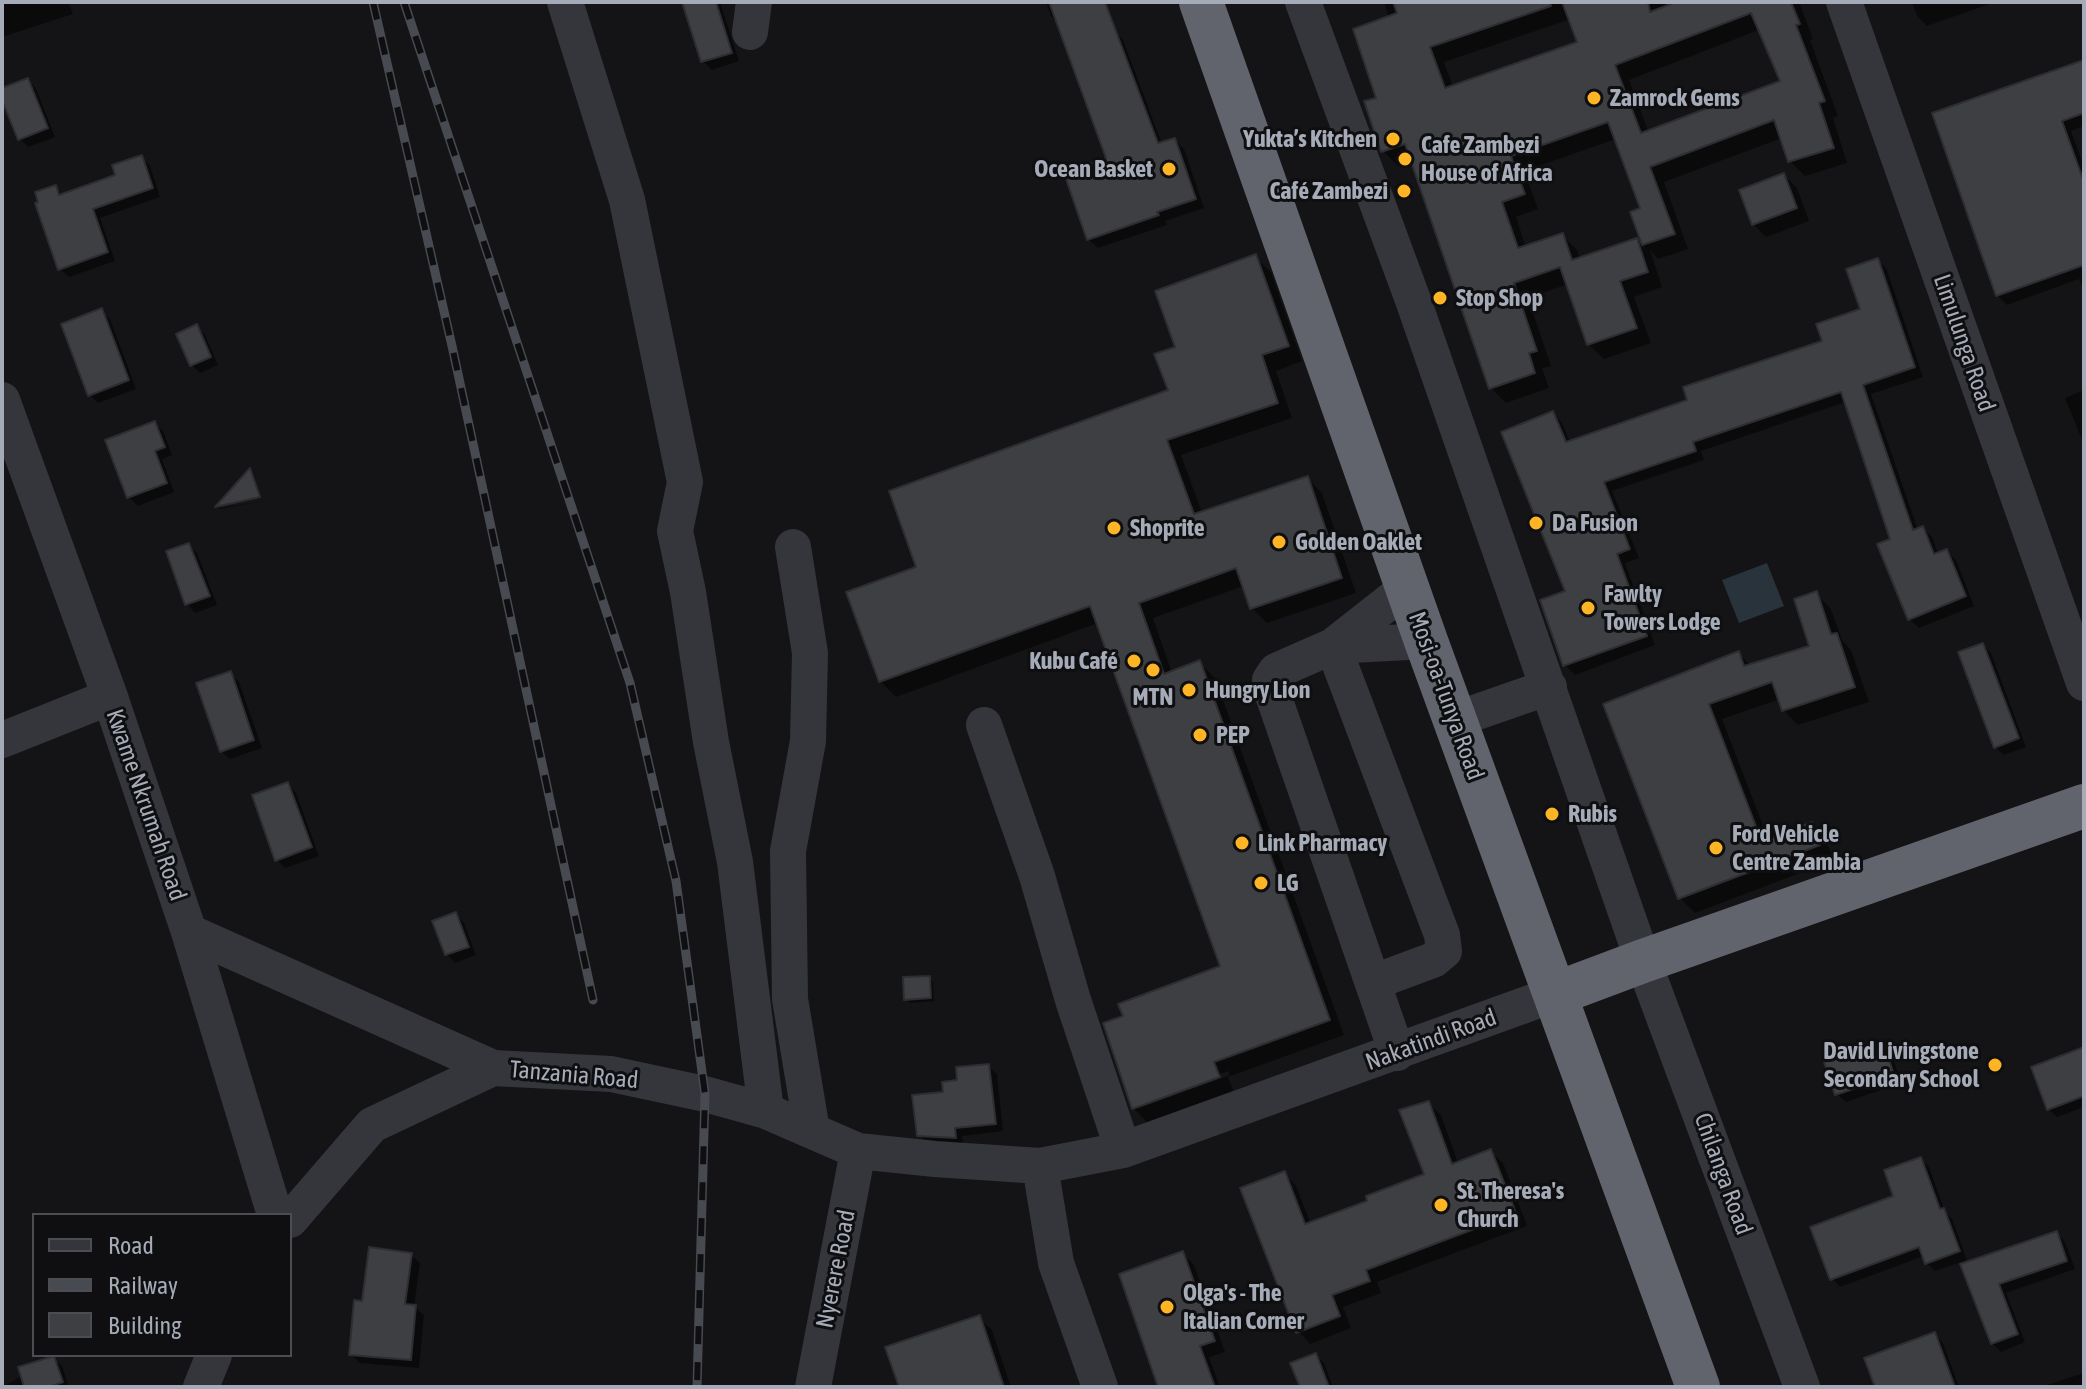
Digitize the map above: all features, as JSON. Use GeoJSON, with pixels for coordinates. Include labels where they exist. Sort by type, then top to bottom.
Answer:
{"type":"FeatureCollection","features":[{"type":"Feature","properties":{"kind":"highway","name":"Mosi-oa-Tunya Road"},"geometry":{"type":"LineString","coordinates":[[1201,2],[1454,720],[1698,1387]]}},
{"type":"Feature","properties":{"kind":"highway","name":"Nakatindi Road"},"geometry":{"type":"LineString","coordinates":[[1555,994],[2084,806]]}},
{"type":"Feature","properties":{"kind":"street"},"geometry":{"type":"LineString","coordinates":[[565,2],[627,200],[685,482],[675,531],[735,862],[766,1111]]}},
{"type":"Feature","properties":{"kind":"street","name":"Chilanga Road"},"geometry":{"type":"LineString","coordinates":[[1303,2],[1413,300],[1643,961],[1802,1387]]}},
{"type":"Feature","properties":{"kind":"street","name":"Limulunga Road"},"geometry":{"type":"LineString","coordinates":[[1844,2],[2084,683]]}},
{"type":"Feature","properties":{"kind":"street","name":"Kwame Nkrumah Road"},"geometry":{"type":"LineString","coordinates":[[2,400],[110,697],[189,932],[274,1213]]}},
{"type":"Feature","properties":{"kind":"street"},"geometry":{"type":"LineString","coordinates":[[793,547],[810,653],[808,741],[788,851],[790,999],[812,1131]]}},
{"type":"Feature","properties":{"kind":"street"},"geometry":{"type":"LineString","coordinates":[[1397,1053],[1270,680],[1276,671],[1333,646],[1408,587]]}},
{"type":"Feature","properties":{"kind":"street"},"geometry":{"type":"LineString","coordinates":[[1333,646],[1426,641]]}},
{"type":"Feature","properties":{"kind":"street"},"geometry":{"type":"LineString","coordinates":[[1333,646],[1444,951],[1433,960],[1374,982]]}},
{"type":"Feature","properties":{"kind":"street"},"geometry":{"type":"LineString","coordinates":[[1454,720],[1549,687]]}},
{"type":"Feature","properties":{"kind":"street"},"geometry":{"type":"LineString","coordinates":[[2,740],[110,697]]}},
{"type":"Feature","properties":{"kind":"street"},"geometry":{"type":"LineString","coordinates":[[984,725],[1037,876],[1073,1000],[1123,1150]]}},
{"type":"Feature","properties":{"kind":"street"},"geometry":{"type":"LineString","coordinates":[[189,932],[493,1068]]}},
{"type":"Feature","properties":{"kind":"street","name":"Nakatindi Road"},"geometry":{"type":"LineString","coordinates":[[766,1111],[858,1151],[1040,1166],[1123,1150],[1555,994]]}},
{"type":"Feature","properties":{"kind":"street","name":"Tanzania Road"},"geometry":{"type":"LineString","coordinates":[[292,1218],[372,1125],[493,1068],[611,1074],[766,1111]]}},
{"type":"Feature","properties":{"kind":"street","name":"Nyerere Road"},"geometry":{"type":"LineString","coordinates":[[813,1387],[858,1151]]}},
{"type":"Feature","properties":{"kind":"street"},"geometry":{"type":"LineString","coordinates":[[1040,1166],[1056,1263],[1100,1387]]}},
{"type":"Feature","properties":{"kind":"street"},"geometry":{"type":"LineString","coordinates":[[201,1387],[213,1357]]}},
{"type":"Feature","properties":{"kind":"shaded area"},"geometry":{"type":"Polygon","coordinates":[[[1767,563],[1784,606],[1739,623],[1722,580],[1767,563]]]}},
{"type":"Feature","properties":{"kind":"building"},"geometry":{"type":"Polygon","coordinates":[[[682,2],[716,2],[732,53],[701,62],[682,2]]]}},
{"type":"Feature","properties":{"kind":"building"},"geometry":{"type":"Polygon","coordinates":[[[1049,2],[1105,2],[1158,143],[1175,138],[1196,199],[1087,240],[1064,173],[1106,158],[1049,2]]]}},
{"type":"Feature","properties":{"kind":"building"},"geometry":{"type":"Polygon","coordinates":[[[1393,2],[1550,2],[1551,6],[1430,47],[1445,88],[1577,42],[1562,2],[1648,2],[1650,12],[1676,2],[1791,2],[1800,24],[1796,25],[1825,101],[1819,103],[1834,148],[1788,162],[1774,120],[1650,167],[1675,234],[1642,245],[1630,212],[1640,208],[1608,122],[1511,156],[1525,194],[1502,202],[1518,248],[1563,233],[1572,260],[1637,238],[1648,272],[1620,281],[1637,328],[1587,345],[1560,267],[1514,283],[1537,351],[1529,353],[1535,373],[1489,389],[1405,144],[1381,152],[1364,101],[1376,98],[1353,29],[1397,13],[1393,2]],[[1751,13],[1615,65],[1641,133],[1780,81],[1751,13]]]}},
{"type":"Feature","properties":{"kind":"building"},"geometry":{"type":"Polygon","coordinates":[[[2084,60],[2084,113],[2062,121],[2084,182],[2084,265],[1996,296],[1932,113],[2084,60]]]}},
{"type":"Feature","properties":{"kind":"building"},"geometry":{"type":"Polygon","coordinates":[[[28,78],[48,128],[18,140],[2,100],[2,88],[28,78]]]}},
{"type":"Feature","properties":{"kind":"building"},"geometry":{"type":"Polygon","coordinates":[[[142,155],[153,188],[93,209],[108,252],[58,270],[35,203],[38,202],[35,192],[56,185],[59,195],[115,175],[112,165],[142,155]]]}},
{"type":"Feature","properties":{"kind":"building"},"geometry":{"type":"Polygon","coordinates":[[[1784,173],[1797,208],[1752,225],[1739,190],[1784,173]]]}},
{"type":"Feature","properties":{"kind":"building"},"geometry":{"type":"Polygon","coordinates":[[[1256,254],[1289,346],[1262,355],[1278,403],[1167,440],[1194,514],[1308,476],[1342,578],[1250,609],[1236,568],[1139,603],[1164,674],[1200,660],[1330,1020],[1214,1062],[1220,1077],[1132,1109],[1103,1023],[1123,1016],[1118,1004],[1220,966],[1090,606],[879,682],[846,592],[916,567],[889,491],[1168,390],[1154,354],[1175,347],[1155,291],[1256,254]]]}},
{"type":"Feature","properties":{"kind":"building"},"geometry":{"type":"Polygon","coordinates":[[[1878,258],[1915,367],[1863,385],[1913,530],[1923,526],[1934,554],[1947,549],[1966,596],[1908,620],[1877,544],[1890,539],[1841,392],[1693,442],[1696,451],[1604,482],[1630,549],[1617,554],[1647,636],[1563,666],[1540,600],[1565,591],[1501,432],[1553,411],[1566,442],[1687,400],[1683,387],[1822,341],[1816,324],[1860,309],[1846,269],[1878,258]]]}},
{"type":"Feature","properties":{"kind":"building"},"geometry":{"type":"Polygon","coordinates":[[[102,308],[129,380],[88,396],[61,324],[102,308]]]}},
{"type":"Feature","properties":{"kind":"building"},"geometry":{"type":"Polygon","coordinates":[[[197,324],[211,357],[190,366],[176,334],[197,324]]]}},
{"type":"Feature","properties":{"kind":"building"},"geometry":{"type":"Polygon","coordinates":[[[155,421],[165,447],[155,451],[167,483],[127,498],[105,440],[155,421]]]}},
{"type":"Feature","properties":{"kind":"building"},"geometry":{"type":"Polygon","coordinates":[[[250,468],[260,497],[215,507],[250,468]]]}},
{"type":"Feature","properties":{"kind":"building"},"geometry":{"type":"Polygon","coordinates":[[[189,543],[210,596],[185,605],[166,551],[189,543]]]}},
{"type":"Feature","properties":{"kind":"building"},"geometry":{"type":"Polygon","coordinates":[[[1817,591],[1831,634],[1837,633],[1855,687],[1782,711],[1772,682],[1709,704],[1762,842],[1812,822],[1820,845],[1678,899],[1603,704],[1739,651],[1744,666],[1809,646],[1794,599],[1817,591]]]}},
{"type":"Feature","properties":{"kind":"building"},"geometry":{"type":"Polygon","coordinates":[[[1983,643],[2019,738],[1994,748],[1958,652],[1983,643]]]}},
{"type":"Feature","properties":{"kind":"building"},"geometry":{"type":"Polygon","coordinates":[[[231,671],[254,740],[220,752],[196,683],[231,671]]]}},
{"type":"Feature","properties":{"kind":"building"},"geometry":{"type":"Polygon","coordinates":[[[288,782],[312,847],[275,861],[252,795],[288,782]]]}},
{"type":"Feature","properties":{"kind":"building"},"geometry":{"type":"Polygon","coordinates":[[[456,912],[469,947],[445,955],[432,921],[456,912]]]}},
{"type":"Feature","properties":{"kind":"building"},"geometry":{"type":"Polygon","coordinates":[[[930,976],[931,998],[904,1000],[903,977],[930,976]]]}},
{"type":"Feature","properties":{"kind":"building"},"geometry":{"type":"Polygon","coordinates":[[[1883,1041],[1894,1075],[1835,1095],[1824,1062],[1883,1041]]]}},
{"type":"Feature","properties":{"kind":"building"},"geometry":{"type":"Polygon","coordinates":[[[2084,1047],[2084,1096],[2047,1110],[2031,1067],[2084,1047]]]}},
{"type":"Feature","properties":{"kind":"building"},"geometry":{"type":"Polygon","coordinates":[[[989,1064],[996,1124],[955,1128],[956,1138],[917,1136],[912,1095],[943,1092],[942,1082],[957,1080],[956,1067],[989,1064]]]}},
{"type":"Feature","properties":{"kind":"building"},"geometry":{"type":"Polygon","coordinates":[[[1429,1101],[1452,1164],[1491,1149],[1516,1213],[1366,1270],[1370,1281],[1332,1295],[1340,1316],[1296,1333],[1240,1188],[1285,1171],[1305,1224],[1367,1201],[1366,1196],[1424,1174],[1399,1110],[1429,1101]]]}},
{"type":"Feature","properties":{"kind":"building"},"geometry":{"type":"Polygon","coordinates":[[[1921,1157],[1960,1251],[1925,1264],[1919,1247],[1830,1280],[1810,1227],[1893,1196],[1884,1170],[1921,1157]]]}},
{"type":"Feature","properties":{"kind":"building"},"geometry":{"type":"Polygon","coordinates":[[[2057,1231],[2067,1261],[1999,1284],[2018,1334],[1991,1344],[1960,1264],[2057,1231]]]}},
{"type":"Feature","properties":{"kind":"building"},"geometry":{"type":"Polygon","coordinates":[[[369,1247],[412,1253],[405,1304],[416,1305],[411,1360],[349,1355],[354,1300],[362,1301],[369,1247]]]}},
{"type":"Feature","properties":{"kind":"building","name":"Olga's - The Italian Corner"},"geometry":{"type":"Polygon","coordinates":[[[1183,1251],[1215,1341],[1200,1346],[1215,1387],[1158,1387],[1119,1274],[1183,1251]]]}},
{"type":"Feature","properties":{"kind":"building"},"geometry":{"type":"Polygon","coordinates":[[[980,1315],[1004,1387],[899,1387],[885,1347],[980,1315]]]}},
{"type":"Feature","properties":{"kind":"building"},"geometry":{"type":"Polygon","coordinates":[[[1935,1332],[1955,1387],[1875,1387],[1864,1358],[1935,1332]]]}},
{"type":"Feature","properties":{"kind":"building"},"geometry":{"type":"Polygon","coordinates":[[[1316,1353],[1329,1387],[1300,1387],[1290,1363],[1316,1353]]]}},
{"type":"Feature","properties":{"kind":"building"},"geometry":{"type":"Polygon","coordinates":[[[54,1357],[63,1382],[49,1387],[24,1387],[18,1367],[54,1357]]]}},
{"type":"Feature","properties":{"kind":"railway"},"geometry":{"type":"LineString","coordinates":[[373,2],[452,346],[593,1000]]}},
{"type":"Feature","properties":{"kind":"railway"},"geometry":{"type":"LineString","coordinates":[[404,2],[630,683],[676,881],[705,1094],[697,1387]]}},
{"type":"Feature","properties":{"kind":"place","name":"Zamrock Gems"},"geometry":{"type":"Point","coordinates":[1594,98]}},
{"type":"Feature","properties":{"kind":"place","name":"Yukta’s Kitchen"},"geometry":{"type":"Point","coordinates":[1393,139]}},
{"type":"Feature","properties":{"kind":"place","name":"Cafe Zambezi House of Africa"},"geometry":{"type":"Point","coordinates":[1405,159]}},
{"type":"Feature","properties":{"kind":"place","name":"Ocean Basket"},"geometry":{"type":"Point","coordinates":[1169,169]}},
{"type":"Feature","properties":{"kind":"place","name":"Café Zambezi"},"geometry":{"type":"Point","coordinates":[1404,191]}},
{"type":"Feature","properties":{"kind":"place","name":"Stop Shop"},"geometry":{"type":"Point","coordinates":[1440,298]}},
{"type":"Feature","properties":{"kind":"place","name":"Da Fusion"},"geometry":{"type":"Point","coordinates":[1536,523]}},
{"type":"Feature","properties":{"kind":"place","name":"Shoprite"},"geometry":{"type":"Point","coordinates":[1114,528]}},
{"type":"Feature","properties":{"kind":"place","name":"Golden Oaklet"},"geometry":{"type":"Point","coordinates":[1279,542]}},
{"type":"Feature","properties":{"kind":"place","name":"Fawlty Towers Lodge"},"geometry":{"type":"Point","coordinates":[1588,608]}},
{"type":"Feature","properties":{"kind":"place","name":"Kubu Café"},"geometry":{"type":"Point","coordinates":[1134,661]}},
{"type":"Feature","properties":{"kind":"place","name":"MTN"},"geometry":{"type":"Point","coordinates":[1153,670]}},
{"type":"Feature","properties":{"kind":"place","name":"Hungry Lion"},"geometry":{"type":"Point","coordinates":[1189,690]}},
{"type":"Feature","properties":{"kind":"place","name":"PEP"},"geometry":{"type":"Point","coordinates":[1200,735]}},
{"type":"Feature","properties":{"kind":"place","name":"Rubis"},"geometry":{"type":"Point","coordinates":[1552,814]}},
{"type":"Feature","properties":{"kind":"place","name":"Link Pharmacy"},"geometry":{"type":"Point","coordinates":[1242,843]}},
{"type":"Feature","properties":{"kind":"place","name":"Ford Vehicle Centre Zambia"},"geometry":{"type":"Point","coordinates":[1716,848]}},
{"type":"Feature","properties":{"kind":"place","name":"LG"},"geometry":{"type":"Point","coordinates":[1261,883]}},
{"type":"Feature","properties":{"kind":"place","name":"David Livingstone Secondary School"},"geometry":{"type":"Point","coordinates":[1995,1065]}},
{"type":"Feature","properties":{"kind":"place","name":"St. Theresa's Church"},"geometry":{"type":"Point","coordinates":[1441,1205]}},
{"type":"Feature","properties":{"kind":"place","name":"Olga's - The Italian Corner"},"geometry":{"type":"Point","coordinates":[1167,1307]}}]}
